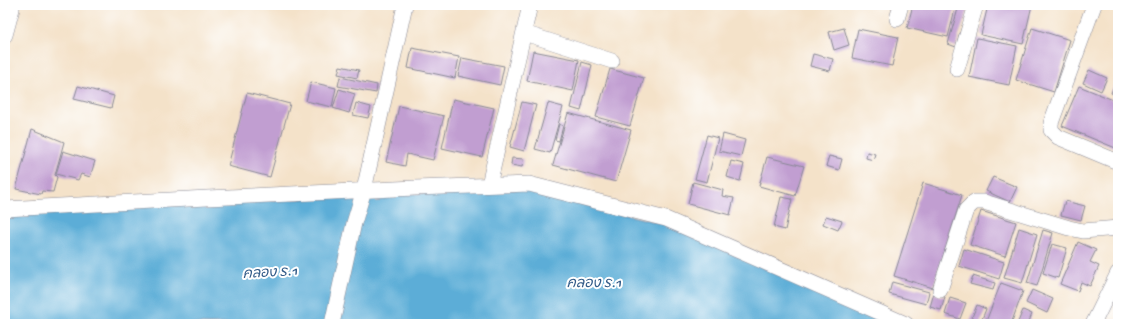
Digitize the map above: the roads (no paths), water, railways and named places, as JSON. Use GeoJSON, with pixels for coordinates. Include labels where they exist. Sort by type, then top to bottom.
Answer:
{"type":"FeatureCollection","features":[{"type":"Feature","properties":{"kind":"street"},"geometry":{"type":"LineString","coordinates":[[5,35],[12,5]]}},
{"type":"Feature","properties":{"kind":"street"},"geometry":{"type":"LineString","coordinates":[[332,324],[354,223],[364,190],[405,5]]}},
{"type":"Feature","properties":{"kind":"street"},"geometry":{"type":"LineString","coordinates":[[489,185],[530,5]]}},
{"type":"Feature","properties":{"kind":"street"},"geometry":{"type":"LineString","coordinates":[[957,69],[976,5]]}},
{"type":"Feature","properties":{"kind":"street"},"geometry":{"type":"LineString","coordinates":[[1094,5],[1051,123],[1051,130],[1058,137],[1118,162]]}},
{"type":"Feature","properties":{"kind":"street"},"geometry":{"type":"LineString","coordinates":[[524,33],[612,62]]}},
{"type":"Feature","properties":{"kind":"street"},"geometry":{"type":"LineString","coordinates":[[5,209],[364,190],[529,184],[666,219],[906,324]]}},
{"type":"Feature","properties":{"kind":"street"},"geometry":{"type":"LineString","coordinates":[[940,290],[966,210],[974,202],[984,202],[1083,231],[1118,228]]}},
{"type":"Feature","properties":{"kind":"street"},"geometry":{"type":"LineString","coordinates":[[1093,324],[1118,273]]}},
{"type":"Feature","properties":{"kind":"water","name":"คลอง ร.1"},"geometry":{"type":"Polygon","coordinates":[[[521,189],[665,224],[890,324],[5,324],[5,212],[521,189]]]}}]}
